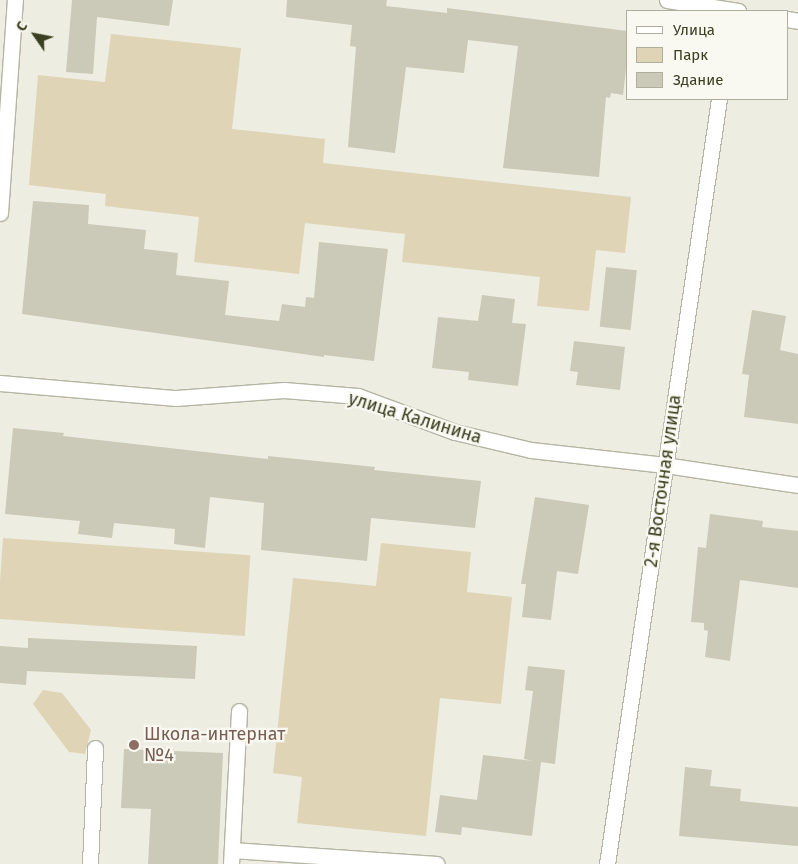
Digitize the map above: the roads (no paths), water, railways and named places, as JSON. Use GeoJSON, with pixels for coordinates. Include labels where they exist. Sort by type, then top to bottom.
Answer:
{"type":"FeatureCollection","features":[{"type":"Feature","properties":{"kind":"street"},"geometry":{"type":"LineString","coordinates":[[0,212],[15,0]]}},
{"type":"Feature","properties":{"kind":"street"},"geometry":{"type":"LineString","coordinates":[[667,0],[734,8]]}},
{"type":"Feature","properties":{"kind":"street","name":"2-я Восточная улица"},"geometry":{"type":"LineString","coordinates":[[607,864],[719,100]]}},
{"type":"Feature","properties":{"kind":"street","name":"улица Калинина"},"geometry":{"type":"LineString","coordinates":[[0,383],[176,398],[284,390],[358,396],[455,432],[531,450],[665,465],[798,485]]}},
{"type":"Feature","properties":{"kind":"street"},"geometry":{"type":"LineString","coordinates":[[239,711],[231,857],[437,864]]}},
{"type":"Feature","properties":{"kind":"street"},"geometry":{"type":"LineString","coordinates":[[90,864],[95,748]]}},
{"type":"Feature","properties":{"kind":"place","name":"Школа-интернат №4"},"geometry":{"type":"Point","coordinates":[134,745]}}]}
